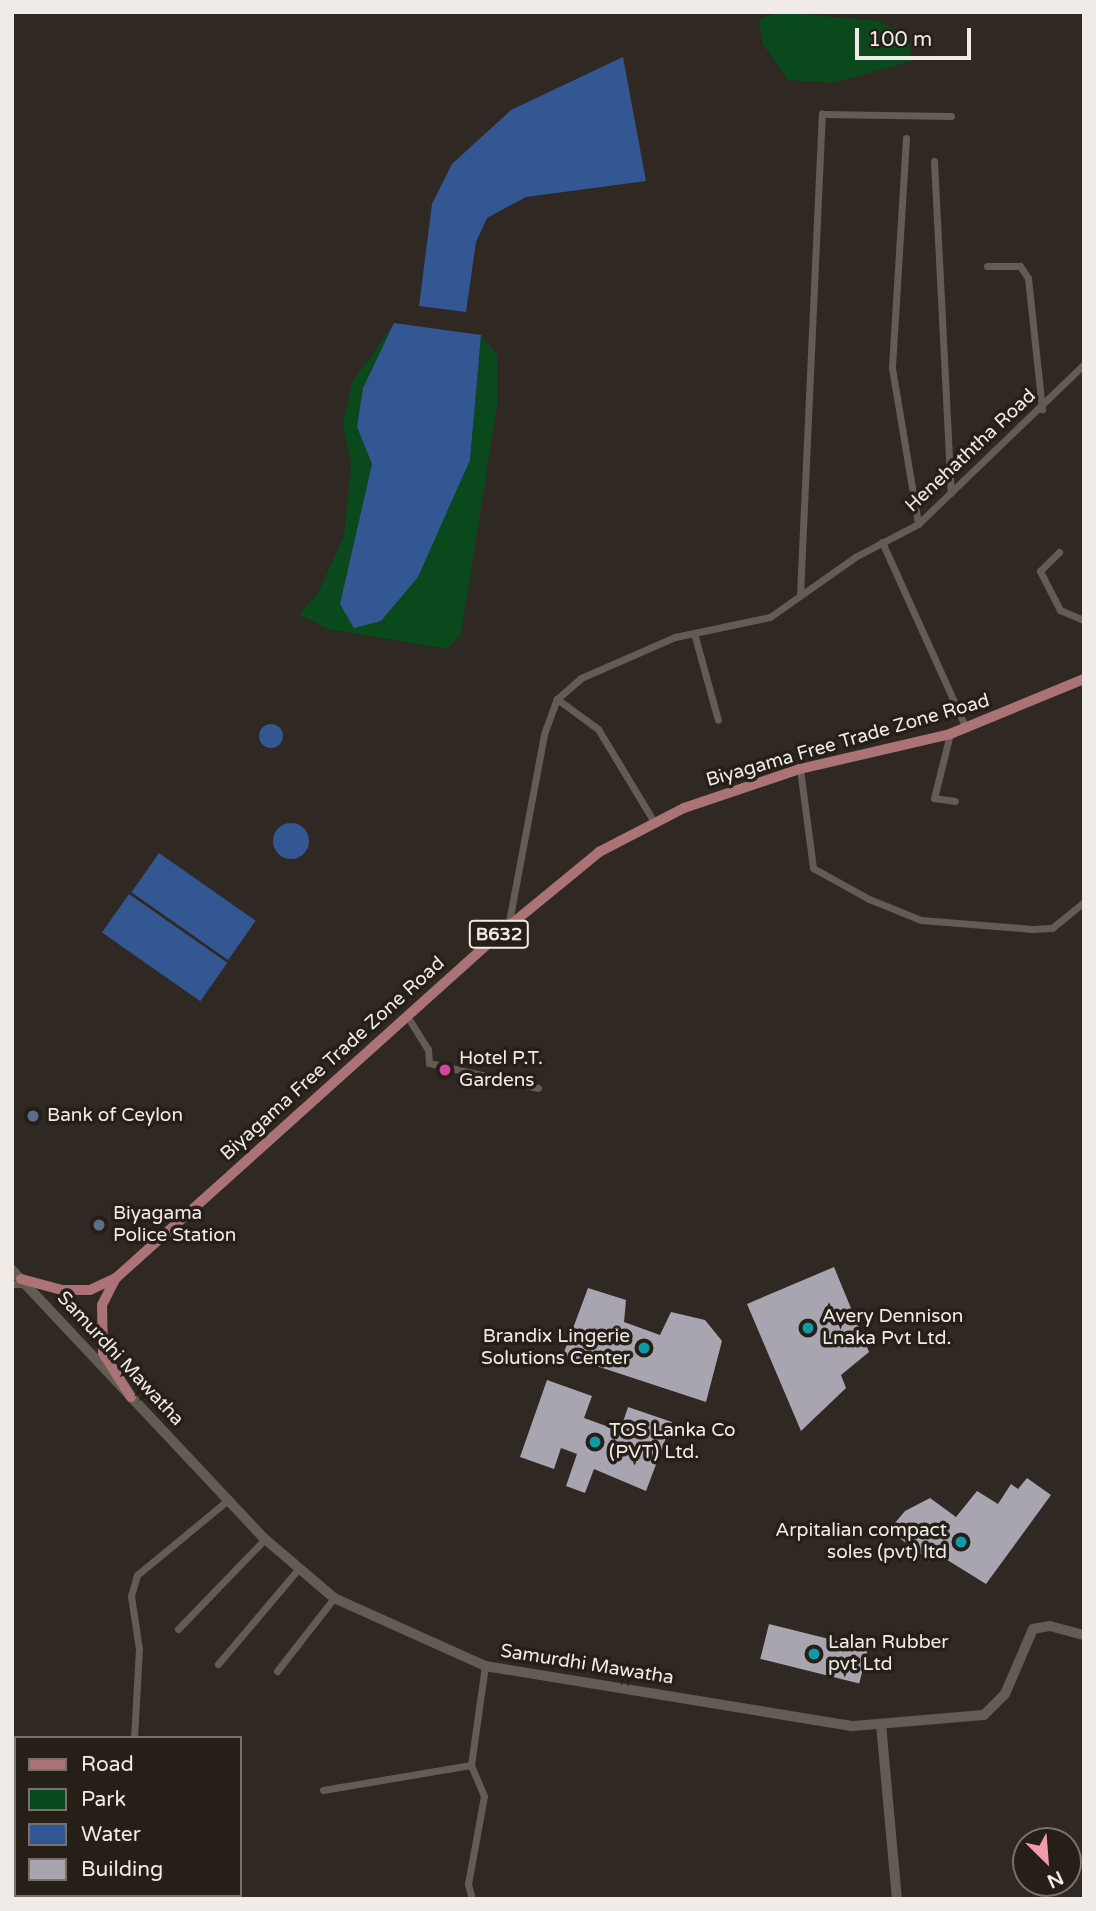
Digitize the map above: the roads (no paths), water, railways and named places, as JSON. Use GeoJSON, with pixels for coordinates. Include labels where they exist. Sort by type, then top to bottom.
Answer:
{"type":"FeatureCollection","features":[{"type":"Feature","properties":{"kind":"main road","name":"Biyagama Free Trade Zone Road"},"geometry":{"type":"LineString","coordinates":[[19,1282],[62,1290],[90,1290],[116,1278],[508,927],[599,852],[653,820],[800,769],[950,734],[1084,679]]}},
{"type":"Feature","properties":{"kind":"main road","name":"Samurdhi Mawatha"},"geometry":{"type":"LineString","coordinates":[[12,1270],[19,1282],[265,1539],[334,1598],[485,1666],[853,1726],[984,1715],[1004,1695],[1033,1629],[1050,1626],[1084,1635]]}},
{"type":"Feature","properties":{"kind":"main road","name":"Biyagama Free Trade Zone Road"},"geometry":{"type":"LineString","coordinates":[[116,1278],[102,1305],[103,1353],[131,1397]]}},
{"type":"Feature","properties":{"kind":"main road"},"geometry":{"type":"LineString","coordinates":[[881,1724],[897,1899]]}},
{"type":"Feature","properties":{"kind":"street"},"geometry":{"type":"LineString","coordinates":[[800,595],[822,114],[951,116]]}},
{"type":"Feature","properties":{"kind":"street"},"geometry":{"type":"LineString","coordinates":[[906,138],[892,368],[918,524]]}},
{"type":"Feature","properties":{"kind":"street"},"geometry":{"type":"LineString","coordinates":[[934,161],[951,494]]}},
{"type":"Feature","properties":{"kind":"street"},"geometry":{"type":"LineString","coordinates":[[987,265],[1020,266],[1028,278],[1042,409]]}},
{"type":"Feature","properties":{"kind":"street","name":"Henehaththa Road"},"geometry":{"type":"LineString","coordinates":[[557,699],[599,669],[694,633],[753,625],[882,542],[918,524],[1042,409],[1084,364]]}},
{"type":"Feature","properties":{"kind":"street"},"geometry":{"type":"LineString","coordinates":[[882,542],[966,728]]}},
{"type":"Feature","properties":{"kind":"street"},"geometry":{"type":"LineString","coordinates":[[1059,552],[1040,570],[1059,610],[1084,620]]}},
{"type":"Feature","properties":{"kind":"street"},"geometry":{"type":"LineString","coordinates":[[694,633],[718,720]]}},
{"type":"Feature","properties":{"kind":"street"},"geometry":{"type":"LineString","coordinates":[[508,927],[544,734],[557,699],[598,729],[653,820]]}},
{"type":"Feature","properties":{"kind":"street"},"geometry":{"type":"LineString","coordinates":[[950,734],[934,798],[955,801]]}},
{"type":"Feature","properties":{"kind":"street"},"geometry":{"type":"LineString","coordinates":[[800,769],[813,868],[869,900],[921,920],[1032,929],[1052,928],[1084,902]]}},
{"type":"Feature","properties":{"kind":"street"},"geometry":{"type":"LineString","coordinates":[[407,1016],[428,1049],[429,1063],[538,1088]]}},
{"type":"Feature","properties":{"kind":"street"},"geometry":{"type":"LineString","coordinates":[[134,1736],[139,1648],[131,1596],[137,1575],[228,1500]]}},
{"type":"Feature","properties":{"kind":"street"},"geometry":{"type":"LineString","coordinates":[[178,1629],[265,1539]]}},
{"type":"Feature","properties":{"kind":"street"},"geometry":{"type":"LineString","coordinates":[[218,1664],[300,1567]]}},
{"type":"Feature","properties":{"kind":"street"},"geometry":{"type":"LineString","coordinates":[[277,1671],[334,1598]]}},
{"type":"Feature","properties":{"kind":"street"},"geometry":{"type":"LineString","coordinates":[[472,1899],[468,1884],[484,1796],[471,1765],[485,1666]]}},
{"type":"Feature","properties":{"kind":"street"},"geometry":{"type":"LineString","coordinates":[[323,1790],[471,1765]]}},
{"type":"Feature","properties":{"kind":"water"},"geometry":{"type":"Polygon","coordinates":[[[623,57],[646,181],[526,197],[487,218],[476,242],[466,312],[419,306],[432,204],[452,164],[511,110],[623,57]]]}},
{"type":"Feature","properties":{"kind":"water"},"geometry":{"type":"Polygon","coordinates":[[[394,323],[481,335],[470,460],[418,577],[381,621],[354,628],[340,604],[372,464],[357,427],[363,388],[394,323]]]}},
{"type":"Feature","properties":{"kind":"water"},"geometry":{"type":"Polygon","coordinates":[[[266,724],[276,724],[283,731],[283,741],[276,748],[266,748],[259,741],[259,731],[266,724]]]}},
{"type":"Feature","properties":{"kind":"water"},"geometry":{"type":"Polygon","coordinates":[[[291,823],[304,828],[309,841],[304,854],[291,859],[278,854],[273,841],[278,828],[291,823]]]}},
{"type":"Feature","properties":{"kind":"water"},"geometry":{"type":"Polygon","coordinates":[[[159,853],[256,921],[228,960],[131,892],[159,853]]]}},
{"type":"Feature","properties":{"kind":"water"},"geometry":{"type":"Polygon","coordinates":[[[129,894],[227,963],[200,1001],[102,933],[129,894]]]}},
{"type":"Feature","properties":{"kind":"place","name":"Hotel P.T. Gardens"},"geometry":{"type":"Point","coordinates":[445,1070]}},
{"type":"Feature","properties":{"kind":"place","name":"Bank of Ceylon"},"geometry":{"type":"Point","coordinates":[33,1116]}},
{"type":"Feature","properties":{"kind":"place","name":"Biyagama Police Station"},"geometry":{"type":"Point","coordinates":[99,1225]}},
{"type":"Feature","properties":{"kind":"place","name":"Avery Dennison Lnaka Pvt Ltd."},"geometry":{"type":"Point","coordinates":[808,1328]}},
{"type":"Feature","properties":{"kind":"place","name":"Brandix Lingerie Solutions Center"},"geometry":{"type":"Point","coordinates":[644,1348]}},
{"type":"Feature","properties":{"kind":"place","name":"TOS Lanka Co (PVT) Ltd."},"geometry":{"type":"Point","coordinates":[595,1442]}},
{"type":"Feature","properties":{"kind":"place","name":"Arpitalian compact soles (pvt) ltd"},"geometry":{"type":"Point","coordinates":[961,1542]}},
{"type":"Feature","properties":{"kind":"place","name":"Lalan Rubber pvt Ltd"},"geometry":{"type":"Point","coordinates":[814,1654]}}]}
